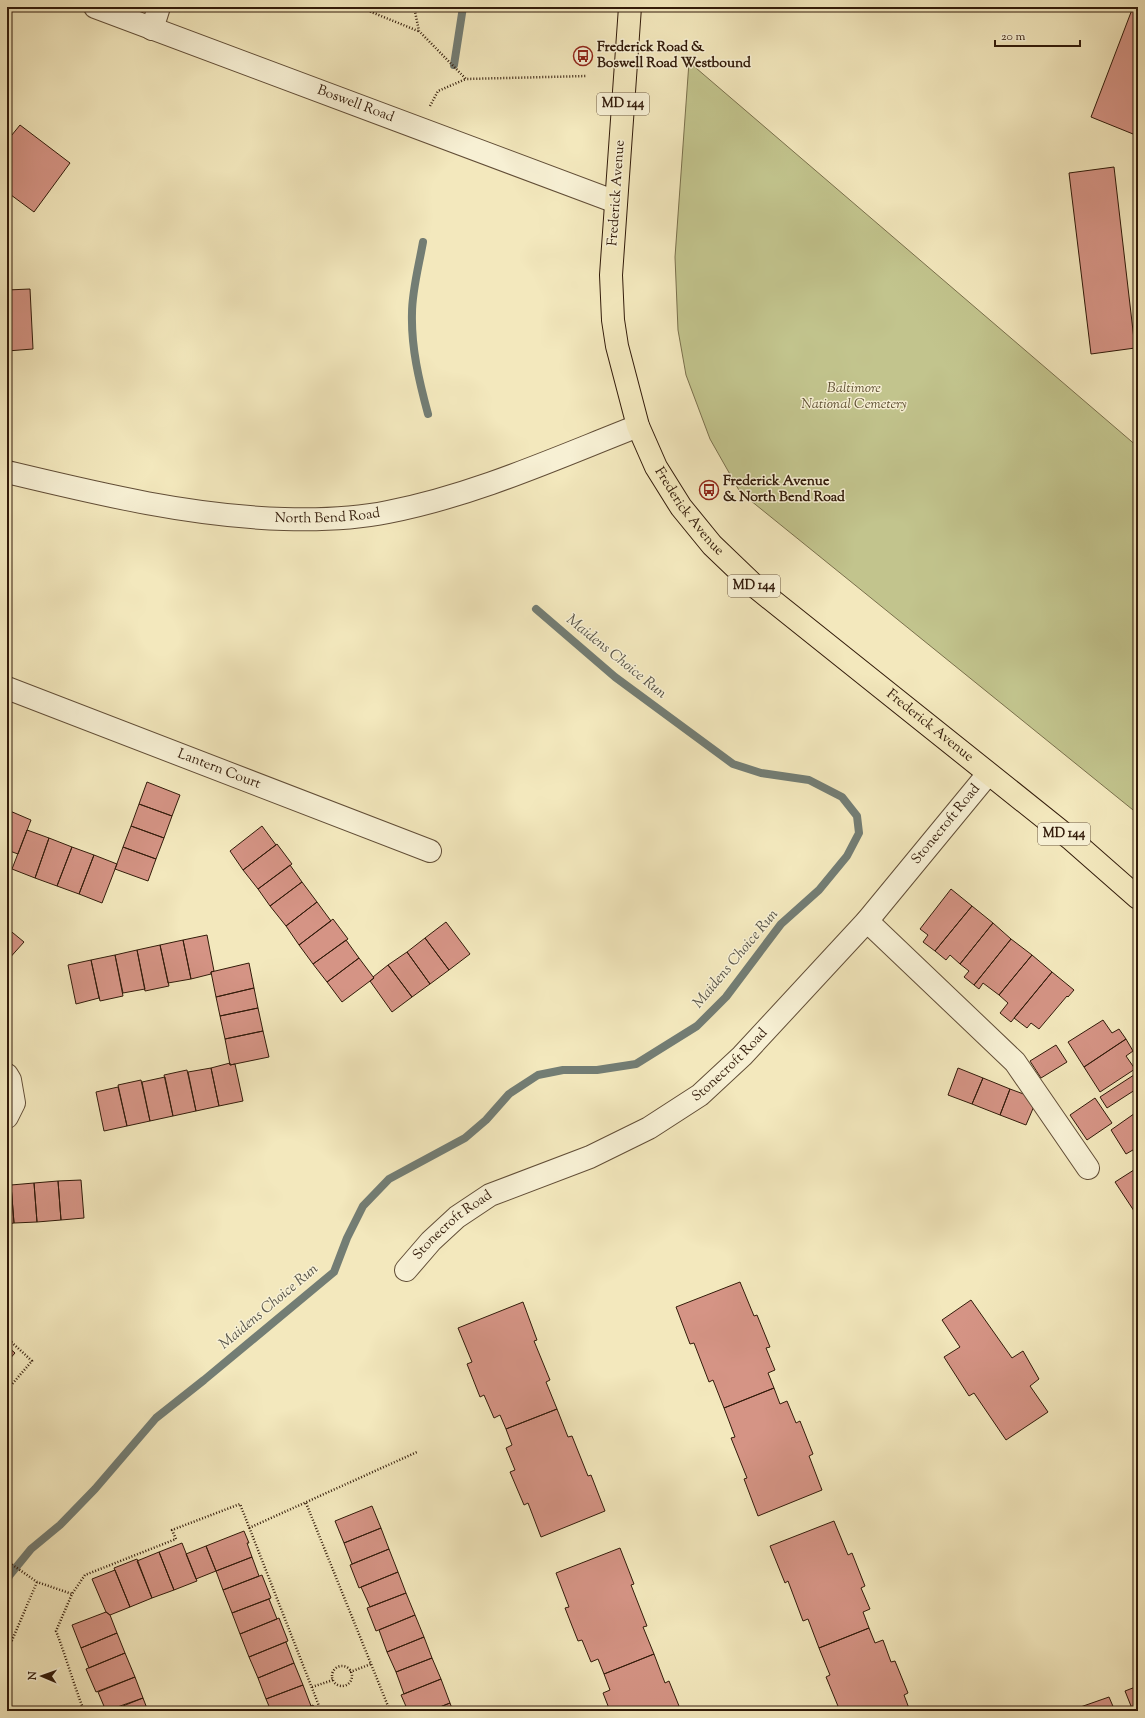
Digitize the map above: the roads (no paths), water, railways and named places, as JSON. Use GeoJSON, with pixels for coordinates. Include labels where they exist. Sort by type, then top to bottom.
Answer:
{"type":"FeatureCollection","features":[{"type":"Feature","properties":{"kind":"main road","name":"Frederick Avenue"},"geometry":{"type":"LineString","coordinates":[[630,7],[611,275],[613,320],[623,374],[638,426],[656,467],[681,506],[712,545],[758,590],[1072,840],[1138,898]]}},
{"type":"Feature","properties":{"kind":"street","name":"Boswell Road"},"geometry":{"type":"LineString","coordinates":[[96,7],[616,202]]}},
{"type":"Feature","properties":{"kind":"street"},"geometry":{"type":"LineString","coordinates":[[152,29],[160,7]]}},
{"type":"Feature","properties":{"kind":"street","name":"North Bend Road"},"geometry":{"type":"LineString","coordinates":[[7,472],[119,499],[183,510],[261,518],[325,520],[387,512],[452,497],[522,472],[638,426]]}},
{"type":"Feature","properties":{"kind":"street","name":"Lantern Court"},"geometry":{"type":"LineString","coordinates":[[7,688],[430,851]]}},
{"type":"Feature","properties":{"kind":"street","name":"Stonecroft Road"},"geometry":{"type":"LineString","coordinates":[[406,1270],[431,1241],[457,1217],[490,1195],[590,1157],[649,1128],[700,1095],[742,1056],[867,920],[988,774]]}},
{"type":"Feature","properties":{"kind":"street"},"geometry":{"type":"LineString","coordinates":[[867,920],[1015,1062],[1088,1168]]}},
{"type":"Feature","properties":{"kind":"street"},"geometry":{"type":"LineString","coordinates":[[7,1075],[10,1080],[14,1103],[7,1117]]}},
{"type":"Feature","properties":{"kind":"waterway","name":"Maidens Choice Run"},"geometry":{"type":"LineString","coordinates":[[454,65],[463,7]]}},
{"type":"Feature","properties":{"kind":"waterway","name":"Maidens Choice Run"},"geometry":{"type":"LineString","coordinates":[[423,242],[413,296],[412,326],[416,364],[428,414]]}},
{"type":"Feature","properties":{"kind":"waterway","name":"Maidens Choice Run"},"geometry":{"type":"LineString","coordinates":[[7,1581],[9,1576],[31,1549],[60,1525],[95,1489],[156,1418],[334,1272],[347,1238],[363,1206],[389,1179],[465,1138],[486,1120],[509,1094],[538,1075],[563,1070],[597,1070],[636,1064],[697,1026],[726,997],[781,924],[819,890],[847,856],[859,833],[857,816],[842,797],[809,780],[761,773],[733,764],[615,677],[536,609]]}},
{"type":"Feature","properties":{"kind":"place","name":"Frederick Road & Boswell Road Westbound"},"geometry":{"type":"Point","coordinates":[583,56]}},
{"type":"Feature","properties":{"kind":"place","name":"Frederick Avenue & North Bend Road"},"geometry":{"type":"Point","coordinates":[709,490]}},
{"type":"Feature","properties":{"kind":"park label","name":"Baltimore National Cemetery"},"geometry":{"type":"Point","coordinates":[854,398]}}]}
